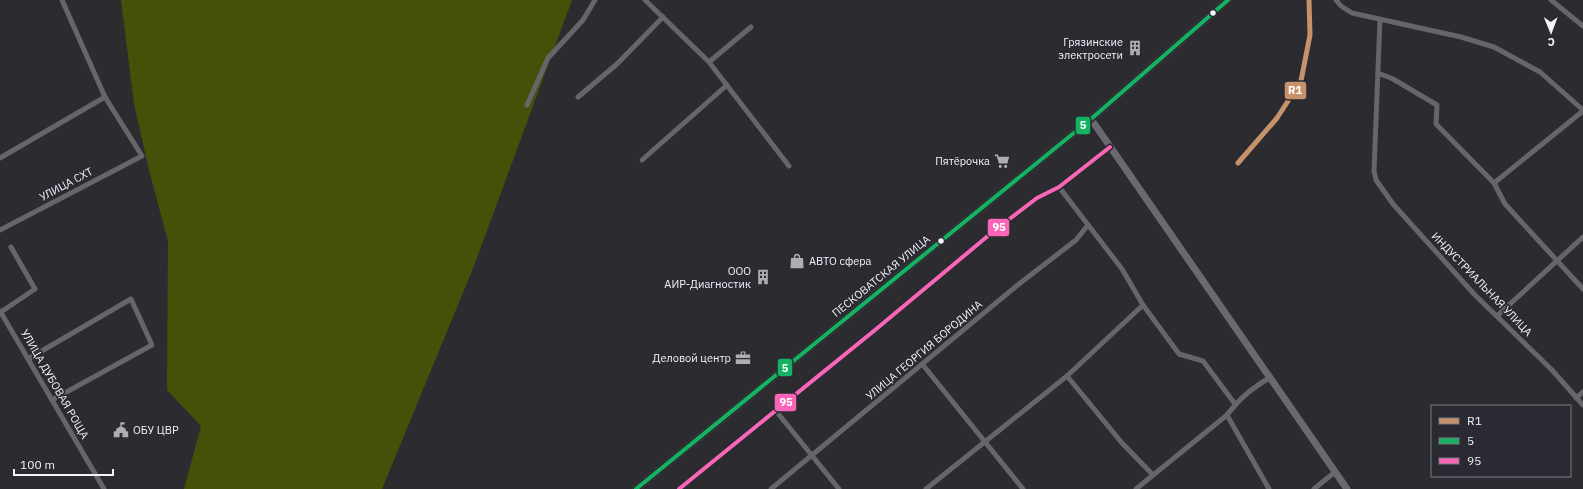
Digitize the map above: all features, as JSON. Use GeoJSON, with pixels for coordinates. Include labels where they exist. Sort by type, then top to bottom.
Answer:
{"type":"FeatureCollection","features":[{"type":"Feature","properties":{"kind":"main road","name":"ПЕСКОВАТСКАЯ УЛИЦА"},"geometry":{"type":"LineString","coordinates":[[636,489],[1090,119],[1228,0]]}},
{"type":"Feature","properties":{"kind":"main road"},"geometry":{"type":"LineString","coordinates":[[1090,119],[1347,489]]}},
{"type":"Feature","properties":{"kind":"street"},"geometry":{"type":"LineString","coordinates":[[0,158],[105,97],[62,0]]}},
{"type":"Feature","properties":{"kind":"street"},"geometry":{"type":"LineString","coordinates":[[527,105],[548,58],[583,20],[595,0]]}},
{"type":"Feature","properties":{"kind":"street"},"geometry":{"type":"LineString","coordinates":[[645,0],[709,62],[759,129],[789,166]]}},
{"type":"Feature","properties":{"kind":"street"},"geometry":{"type":"LineString","coordinates":[[1336,0],[1352,13],[1461,36],[1494,47],[1540,72],[1583,110],[1494,183]]}},
{"type":"Feature","properties":{"kind":"street"},"geometry":{"type":"LineString","coordinates":[[1551,0],[1583,26]]}},
{"type":"Feature","properties":{"kind":"street"},"geometry":{"type":"LineString","coordinates":[[578,97],[617,64],[663,17]]}},
{"type":"Feature","properties":{"kind":"street"},"geometry":{"type":"LineString","coordinates":[[1380,19],[1378,73],[1393,79],[1437,105],[1436,124],[1494,183],[1505,204],[1583,289]]}},
{"type":"Feature","properties":{"kind":"street"},"geometry":{"type":"LineString","coordinates":[[709,62],[751,27]]}},
{"type":"Feature","properties":{"kind":"street","name":"ИНДУСТРИАЛЬНАЯ УЛИЦА"},"geometry":{"type":"LineString","coordinates":[[1378,73],[1374,171],[1376,180],[1393,204],[1474,294],[1498,315],[1552,370],[1583,405]]}},
{"type":"Feature","properties":{"kind":"street"},"geometry":{"type":"LineString","coordinates":[[642,160],[727,85]]}},
{"type":"Feature","properties":{"kind":"street","name":"УЛИЦА СХТ"},"geometry":{"type":"LineString","coordinates":[[0,230],[142,156],[105,97]]}},
{"type":"Feature","properties":{"kind":"street"},"geometry":{"type":"LineString","coordinates":[[679,489],[776,412],[995,230],[1037,198],[1059,187],[1110,147]]}},
{"type":"Feature","properties":{"kind":"street"},"geometry":{"type":"LineString","coordinates":[[1059,187],[1122,269],[1143,305],[1179,354],[1203,362],[1235,404]]}},
{"type":"Feature","properties":{"kind":"street","name":"УЛИЦА ГЕОРГИЯ БОРОДИНА"},"geometry":{"type":"LineString","coordinates":[[771,489],[923,365],[1019,284],[1076,240],[1088,225]]}},
{"type":"Feature","properties":{"kind":"street"},"geometry":{"type":"LineString","coordinates":[[1498,315],[1583,237]]}},
{"type":"Feature","properties":{"kind":"street"},"geometry":{"type":"LineString","coordinates":[[0,311],[35,289],[11,247]]}},
{"type":"Feature","properties":{"kind":"street"},"geometry":{"type":"LineString","coordinates":[[28,359],[131,299],[152,345],[52,400]]}},
{"type":"Feature","properties":{"kind":"street"},"geometry":{"type":"LineString","coordinates":[[926,489],[1068,376],[1143,305]]}},
{"type":"Feature","properties":{"kind":"street","name":"УЛИЦА ДУБОВАЯ РОЩА"},"geometry":{"type":"LineString","coordinates":[[0,311],[104,489]]}},
{"type":"Feature","properties":{"kind":"street"},"geometry":{"type":"LineString","coordinates":[[923,365],[1023,489]]}},
{"type":"Feature","properties":{"kind":"street"},"geometry":{"type":"LineString","coordinates":[[1068,376],[1122,443],[1153,475]]}},
{"type":"Feature","properties":{"kind":"street"},"geometry":{"type":"LineString","coordinates":[[1136,489],[1227,415],[1235,404],[1248,391],[1269,378]]}},
{"type":"Feature","properties":{"kind":"street"},"geometry":{"type":"LineString","coordinates":[[1576,398],[1583,392]]}},
{"type":"Feature","properties":{"kind":"street"},"geometry":{"type":"LineString","coordinates":[[776,412],[839,489]]}},
{"type":"Feature","properties":{"kind":"street"},"geometry":{"type":"LineString","coordinates":[[1227,415],[1269,489]]}},
{"type":"Feature","properties":{"kind":"street"},"geometry":{"type":"LineString","coordinates":[[1314,489],[1335,472]]}},
{"type":"Feature","properties":{"kind":"green space"},"geometry":{"type":"Polygon","coordinates":[[[121,0],[572,0],[474,266],[382,489],[184,489],[201,426],[167,390],[168,241],[150,174],[134,104],[121,0]]]}},
{"type":"Feature","properties":{"kind":"transit line","name":"5"},"geometry":{"type":"LineString","coordinates":[[636,489],[1091,119],[1228,0]]}},
{"type":"Feature","properties":{"kind":"transit line","name":"R1"},"geometry":{"type":"LineString","coordinates":[[1238,163],[1277,118],[1301,81],[1310,35],[1309,0]]}},
{"type":"Feature","properties":{"kind":"transit line","name":"95"},"geometry":{"type":"LineString","coordinates":[[679,489],[875,330],[995,230],[1037,198],[1059,187],[1110,147]]}},
{"type":"Feature","properties":{"kind":"place","name":"Грязинские электросети"},"geometry":{"type":"Point","coordinates":[1135,48]}},
{"type":"Feature","properties":{"kind":"place","name":"Пятёрочка"},"geometry":{"type":"Point","coordinates":[1002,161]}},
{"type":"Feature","properties":{"kind":"place","name":"АВТО сфера"},"geometry":{"type":"Point","coordinates":[797,261]}},
{"type":"Feature","properties":{"kind":"place","name":"ООО АИР-Диагностик"},"geometry":{"type":"Point","coordinates":[763,277]}},
{"type":"Feature","properties":{"kind":"place","name":"Деловой центр"},"geometry":{"type":"Point","coordinates":[743,358]}},
{"type":"Feature","properties":{"kind":"place","name":"ОБУ ЦВР"},"geometry":{"type":"Point","coordinates":[121,430]}}]}
